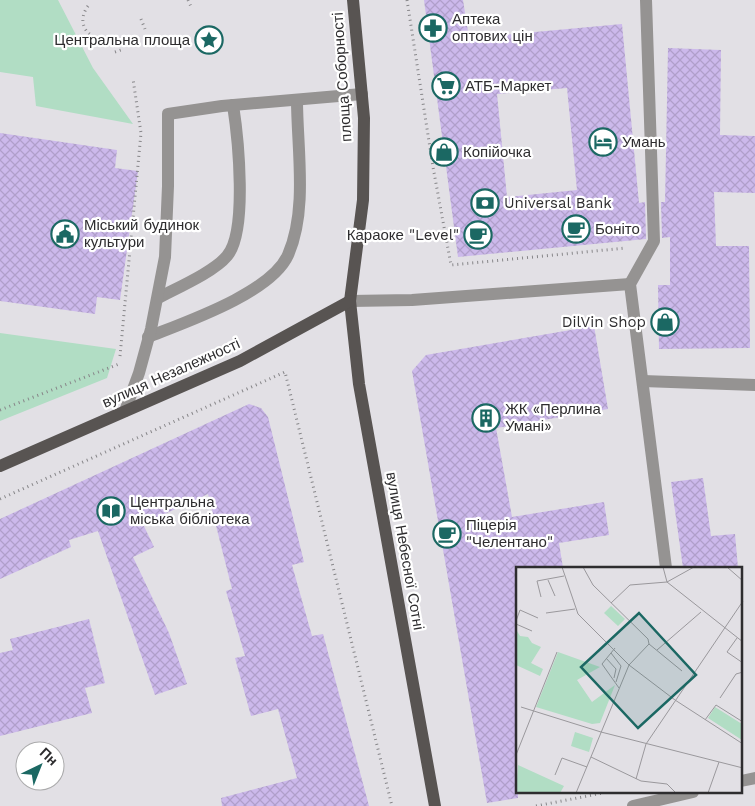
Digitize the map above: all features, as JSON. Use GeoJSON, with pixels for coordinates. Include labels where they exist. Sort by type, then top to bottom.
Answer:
{"type":"FeatureCollection","features":[{"type":"Feature","properties":{"kind":"main road","name":"площа Соборності"},"geometry":{"type":"LineString","coordinates":[[350,301],[363,200],[364,118],[353,0]]}},
{"type":"Feature","properties":{"kind":"main road","name":"вулиця Незалежності"},"geometry":{"type":"LineString","coordinates":[[0,466],[240,362],[350,301]]}},
{"type":"Feature","properties":{"kind":"main road","name":"вулиця Небесної Сотні"},"geometry":{"type":"LineString","coordinates":[[350,301],[359,384],[435,806]]}},
{"type":"Feature","properties":{"kind":"street"},"geometry":{"type":"LineString","coordinates":[[646,0],[654,241],[630,284],[666,567]]}},
{"type":"Feature","properties":{"kind":"street"},"geometry":{"type":"LineString","coordinates":[[125,411],[139,373],[158,298],[165,258],[168,114],[233,105],[362,94]]}},
{"type":"Feature","properties":{"kind":"street"},"geometry":{"type":"LineString","coordinates":[[148,337],[235,300],[257,287],[287,257],[296,231],[299,198],[297,100]]}},
{"type":"Feature","properties":{"kind":"street"},"geometry":{"type":"LineString","coordinates":[[158,298],[218,264],[227,256],[233,246],[238,217],[240,176],[233,105]]}},
{"type":"Feature","properties":{"kind":"street"},"geometry":{"type":"LineString","coordinates":[[350,301],[412,300],[630,284]]}},
{"type":"Feature","properties":{"kind":"street"},"geometry":{"type":"LineString","coordinates":[[643,382],[755,385]]}},
{"type":"Feature","properties":{"kind":"street"},"geometry":{"type":"LineString","coordinates":[[742,781],[755,778]]}},
{"type":"Feature","properties":{"kind":"street"},"geometry":{"type":"LineString","coordinates":[[633,806],[684,794]]}},
{"type":"Feature","properties":{"kind":"path"},"geometry":{"type":"LineString","coordinates":[[188,0],[192,8]]}},
{"type":"Feature","properties":{"kind":"path"},"geometry":{"type":"LineString","coordinates":[[407,0],[433,167],[451,264],[651,246]]}},
{"type":"Feature","properties":{"kind":"path"},"geometry":{"type":"LineString","coordinates":[[88,6],[83,17],[88,33],[99,39],[112,37]]}},
{"type":"Feature","properties":{"kind":"path"},"geometry":{"type":"LineString","coordinates":[[141,18],[145,28]]}},
{"type":"Feature","properties":{"kind":"path"},"geometry":{"type":"LineString","coordinates":[[115,52],[124,49]]}},
{"type":"Feature","properties":{"kind":"path"},"geometry":{"type":"LineString","coordinates":[[0,410],[119,364],[141,133],[134,79]]}},
{"type":"Feature","properties":{"kind":"path"},"geometry":{"type":"LineString","coordinates":[[0,499],[285,372],[392,806]]}},
{"type":"Feature","properties":{"kind":"path"},"geometry":{"type":"LineString","coordinates":[[536,806],[598,794]]}},
{"type":"Feature","properties":{"kind":"green space"},"geometry":{"type":"Polygon","coordinates":[[[0,0],[58,0],[93,68],[133,124],[36,106],[33,77],[0,72],[0,0]]]}},
{"type":"Feature","properties":{"kind":"green space"},"geometry":{"type":"Polygon","coordinates":[[[0,333],[116,349],[107,378],[0,421],[0,333]]]}},
{"type":"Feature","properties":{"kind":"building","name":"Умань"},"geometry":{"type":"Polygon","coordinates":[[[424,0],[463,0],[469,38],[622,24],[639,203],[645,202],[646,239],[458,257],[424,0]],[[567,88],[497,94],[507,197],[577,190],[567,88]]]}},
{"type":"Feature","properties":{"kind":"building"},"geometry":{"type":"Polygon","coordinates":[[[668,48],[721,50],[720,135],[755,136],[755,193],[714,192],[716,246],[749,246],[750,348],[659,349],[658,285],[670,285],[670,237],[662,238],[661,202],[665,202],[668,48]]]}},
{"type":"Feature","properties":{"kind":"building","name":"Міський будинок культури"},"geometry":{"type":"Polygon","coordinates":[[[0,133],[117,150],[115,168],[138,171],[120,300],[97,297],[95,314],[0,301],[0,133]]]}},
{"type":"Feature","properties":{"kind":"building"},"geometry":{"type":"Polygon","coordinates":[[[594,326],[608,409],[496,428],[512,517],[604,502],[609,535],[559,543],[563,567],[516,567],[516,794],[518,794],[518,798],[487,803],[412,371],[426,355],[594,326]]]}},
{"type":"Feature","properties":{"kind":"building"},"geometry":{"type":"Polygon","coordinates":[[[249,404],[261,408],[268,417],[304,562],[292,565],[312,636],[323,634],[369,806],[222,806],[221,798],[297,778],[278,709],[251,716],[235,658],[245,656],[226,591],[232,589],[208,494],[143,524],[154,547],[133,557],[169,633],[187,684],[155,695],[98,531],[69,540],[71,547],[0,579],[0,519],[249,404]]]}},
{"type":"Feature","properties":{"kind":"building"},"geometry":{"type":"Polygon","coordinates":[[[703,478],[711,536],[735,534],[738,567],[683,567],[671,482],[703,478]]]}},
{"type":"Feature","properties":{"kind":"building"},"geometry":{"type":"Polygon","coordinates":[[[89,619],[105,683],[85,688],[92,713],[0,736],[0,653],[13,650],[10,639],[89,619]]]}},
{"type":"Feature","properties":{"kind":"place","name":"Аптека оптових цін"},"geometry":{"type":"Point","coordinates":[433,28]}},
{"type":"Feature","properties":{"kind":"place","name":"Центральна площа"},"geometry":{"type":"Point","coordinates":[209,40]}},
{"type":"Feature","properties":{"kind":"place","name":"АТБ-Маркет"},"geometry":{"type":"Point","coordinates":[446,86]}},
{"type":"Feature","properties":{"kind":"place","name":"Умань"},"geometry":{"type":"Point","coordinates":[603,142]}},
{"type":"Feature","properties":{"kind":"place","name":"Копійочка"},"geometry":{"type":"Point","coordinates":[444,152]}},
{"type":"Feature","properties":{"kind":"place","name":"Universal Bank"},"geometry":{"type":"Point","coordinates":[485,203]}},
{"type":"Feature","properties":{"kind":"place","name":"Боніто"},"geometry":{"type":"Point","coordinates":[576,229]}},
{"type":"Feature","properties":{"kind":"place","name":"Міський будинок культури"},"geometry":{"type":"Point","coordinates":[65,234]}},
{"type":"Feature","properties":{"kind":"place","name":"Караоке \"Level\""},"geometry":{"type":"Point","coordinates":[478,235]}},
{"type":"Feature","properties":{"kind":"place","name":"DilVin Shop"},"geometry":{"type":"Point","coordinates":[665,322]}},
{"type":"Feature","properties":{"kind":"place","name":"ЖК «Перлина Умані»"},"geometry":{"type":"Point","coordinates":[486,418]}},
{"type":"Feature","properties":{"kind":"place","name":"Центральна міська бібліотека"},"geometry":{"type":"Point","coordinates":[111,511]}},
{"type":"Feature","properties":{"kind":"place","name":"Піцерія \"Челентано\""},"geometry":{"type":"Point","coordinates":[447,534]}}]}
